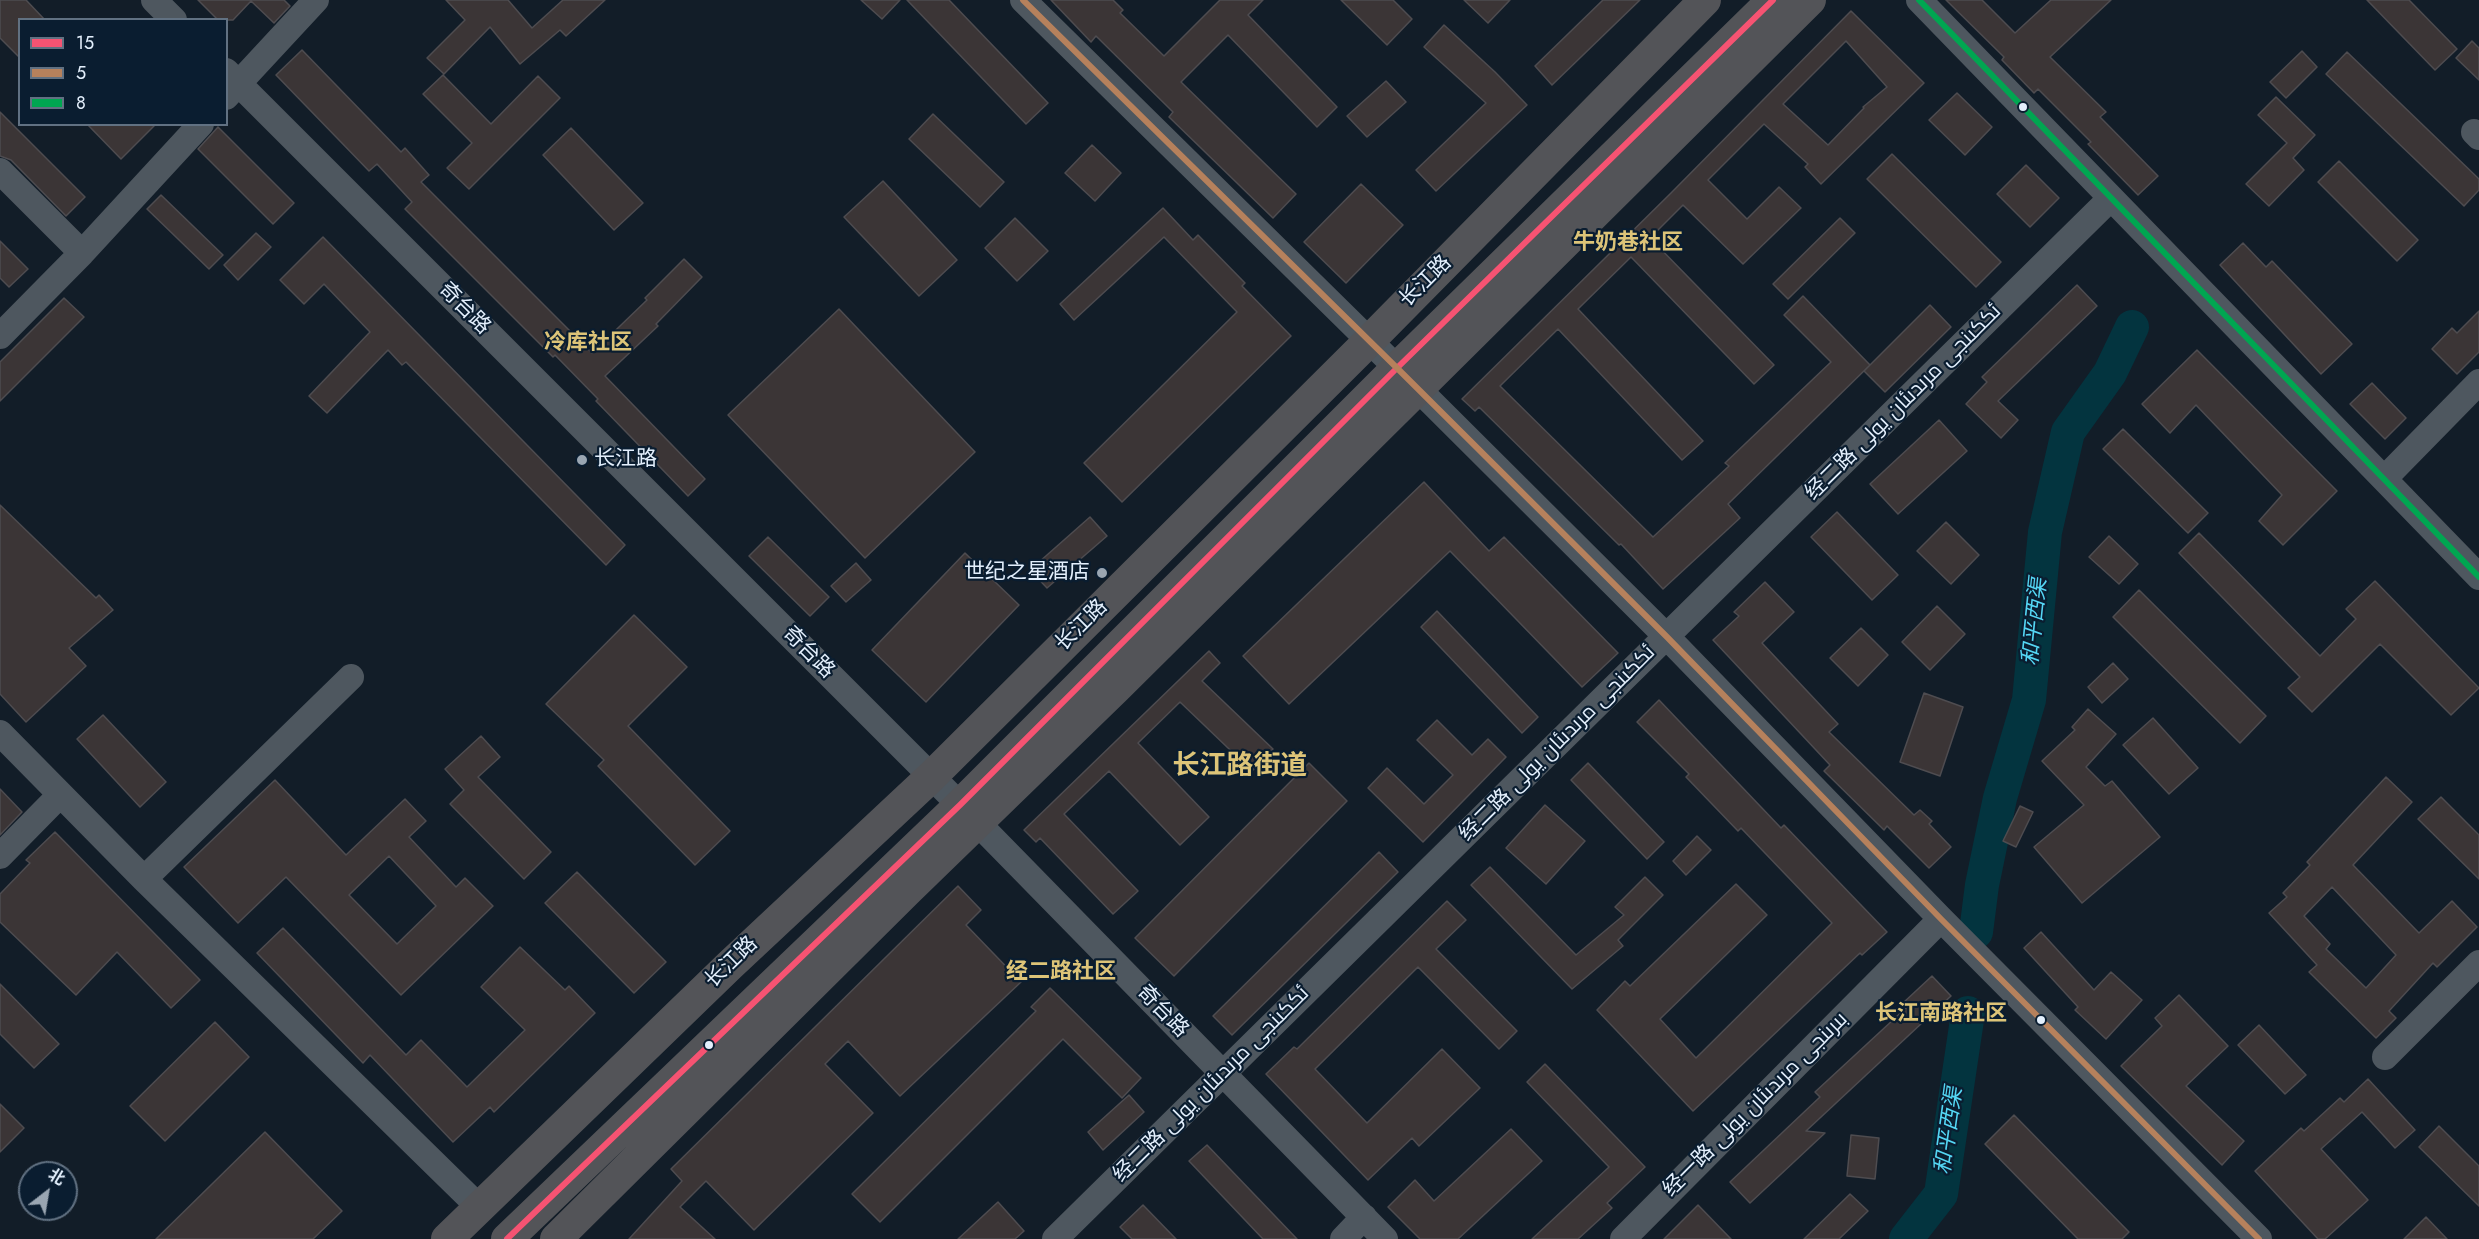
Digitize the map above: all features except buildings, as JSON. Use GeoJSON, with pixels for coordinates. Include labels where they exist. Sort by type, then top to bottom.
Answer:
{"type":"FeatureCollection","features":[{"type":"Feature","properties":{"kind":"main road","name":"长江路"},"geometry":{"type":"LineString","coordinates":[[447,1239],[729,966],[931,777],[1369,340],[1705,0]]}},
{"type":"Feature","properties":{"kind":"main road","name":"长江路"},"geometry":{"type":"LineString","coordinates":[[509,1238],[969,814],[1407,378],[1773,0]]}},
{"type":"Feature","properties":{"kind":"main road"},"geometry":{"type":"LineString","coordinates":[[1407,378],[1810,0]]}},
{"type":"Feature","properties":{"kind":"main road"},"geometry":{"type":"LineString","coordinates":[[556,1239],[969,814]]}},
{"type":"Feature","properties":{"kind":"street"},"geometry":{"type":"LineString","coordinates":[[154,0],[172,18]]}},
{"type":"Feature","properties":{"kind":"street"},"geometry":{"type":"LineString","coordinates":[[231,84],[316,0]]}},
{"type":"Feature","properties":{"kind":"street"},"geometry":{"type":"LineString","coordinates":[[1023,0],[1667,637],[1941,919],[2259,1239]]}},
{"type":"Feature","properties":{"kind":"street"},"geometry":{"type":"LineString","coordinates":[[1919,0],[2479,577]]}},
{"type":"Feature","properties":{"kind":"street","name":"奇台路"},"geometry":{"type":"LineString","coordinates":[[231,84],[969,814],[1385,1239]]}},
{"type":"Feature","properties":{"kind":"street"},"geometry":{"type":"LineString","coordinates":[[0,336],[82,253],[199,126]]}},
{"type":"Feature","properties":{"kind":"street"},"geometry":{"type":"LineString","coordinates":[[0,171],[82,253]]}},
{"type":"Feature","properties":{"kind":"street","name":"经二路 ئككىنجى مرىدىئان يولى"},"geometry":{"type":"LineString","coordinates":[[1055,1239],[2111,198]]}},
{"type":"Feature","properties":{"kind":"street"},"geometry":{"type":"LineString","coordinates":[[2384,478],[2479,382]]}},
{"type":"Feature","properties":{"kind":"street"},"geometry":{"type":"LineString","coordinates":[[144,879],[351,677]]}},
{"type":"Feature","properties":{"kind":"street"},"geometry":{"type":"LineString","coordinates":[[0,733],[144,879],[479,1207]]}},
{"type":"Feature","properties":{"kind":"street"},"geometry":{"type":"LineString","coordinates":[[0,856],[60,795]]}},
{"type":"Feature","properties":{"kind":"street","name":"经一路 بىرىنجى مرىدىئان يولى"},"geometry":{"type":"LineString","coordinates":[[1623,1239],[1941,919]]}},
{"type":"Feature","properties":{"kind":"street"},"geometry":{"type":"LineString","coordinates":[[2385,1057],[2479,963]]}},
{"type":"Feature","properties":{"kind":"street"},"geometry":{"type":"LineString","coordinates":[[1342,1239],[1364,1217]]}},
{"type":"Feature","properties":{"kind":"waterway","name":"和平西渠"},"geometry":{"type":"LineString","coordinates":[[1976,932],[1982,885],[2000,798],[2029,700],[2045,532],[2068,432],[2110,373],[2132,327]]}},
{"type":"Feature","properties":{"kind":"waterway","name":"和平西渠"},"geometry":{"type":"LineString","coordinates":[[1906,1239],[1941,1194],[1968,1013]]}},
{"type":"Feature","properties":{"kind":"transit line","name":"5"},"geometry":{"type":"LineString","coordinates":[[1023,0],[1667,637],[1941,919],[2259,1239]]}},
{"type":"Feature","properties":{"kind":"transit line","name":"15"},"geometry":{"type":"LineString","coordinates":[[507,1239],[960,805],[1397,368],[1773,0]]}},
{"type":"Feature","properties":{"kind":"transit line","name":"8"},"geometry":{"type":"LineString","coordinates":[[1919,0],[2479,577]]}},
{"type":"Feature","properties":{"kind":"place","name":"长江路"},"geometry":{"type":"Point","coordinates":[582,460]}},
{"type":"Feature","properties":{"kind":"place","name":"世纪之星酒店"},"geometry":{"type":"Point","coordinates":[1102,573]}},
{"type":"Feature","properties":{"kind":"district","name":"牛奶巷社区"},"geometry":{"type":"Point","coordinates":[1628,244]}},
{"type":"Feature","properties":{"kind":"district","name":"冷库社区"},"geometry":{"type":"Point","coordinates":[588,344]}},
{"type":"Feature","properties":{"kind":"district","name":"长江路街道"},"geometry":{"type":"Point","coordinates":[1240,767]}},
{"type":"Feature","properties":{"kind":"district","name":"经二路社区"},"geometry":{"type":"Point","coordinates":[1061,973]}},
{"type":"Feature","properties":{"kind":"district","name":"长江南路社区"},"geometry":{"type":"Point","coordinates":[1941,1015]}}]}
